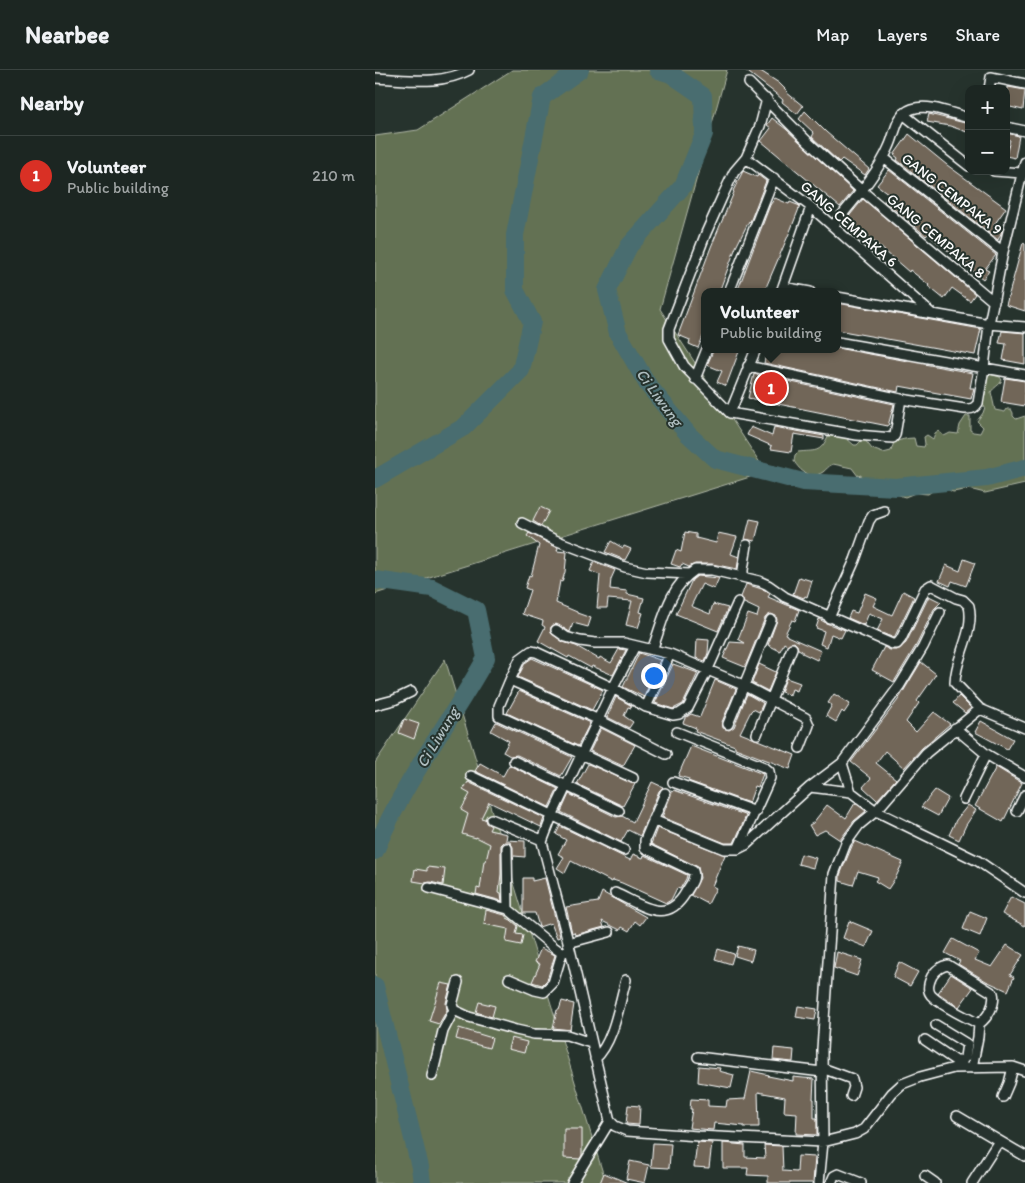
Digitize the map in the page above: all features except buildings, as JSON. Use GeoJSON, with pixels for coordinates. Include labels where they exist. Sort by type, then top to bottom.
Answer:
{"type":"FeatureCollection","features":[{"type":"Feature","properties":{"kind":"street"},"geometry":{"type":"LineString","coordinates":[[375,78],[441,80],[469,70]]}},
{"type":"Feature","properties":{"kind":"street"},"geometry":{"type":"LineString","coordinates":[[991,73],[1025,84]]}},
{"type":"Feature","properties":{"kind":"street","name":"GANG CEMPAKA 8"},"geometry":{"type":"LineString","coordinates":[[749,83],[809,143],[861,190],[993,302]]}},
{"type":"Feature","properties":{"kind":"street"},"geometry":{"type":"LineString","coordinates":[[767,99],[760,126],[746,158],[734,172],[706,232],[669,329],[669,339],[684,366],[730,413],[857,435],[893,438],[901,399]]}},
{"type":"Feature","properties":{"kind":"street"},"geometry":{"type":"LineString","coordinates":[[833,226],[884,158],[897,123],[903,114],[912,109],[922,107],[965,117]]}},
{"type":"Feature","properties":{"kind":"street"},"geometry":{"type":"LineString","coordinates":[[903,114],[965,163]]}},
{"type":"Feature","properties":{"kind":"street"},"geometry":{"type":"LineString","coordinates":[[1010,128],[1025,130]]}},
{"type":"Feature","properties":{"kind":"street","name":"GANG CEMPAKA 6"},"geometry":{"type":"LineString","coordinates":[[746,158],[811,207],[932,314]]}},
{"type":"Feature","properties":{"kind":"street","name":"GANG CEMPAKA 9"},"geometry":{"type":"LineString","coordinates":[[884,158],[1003,252]]}},
{"type":"Feature","properties":{"kind":"street"},"geometry":{"type":"LineString","coordinates":[[748,366],[901,399],[971,410],[977,403],[993,302],[1025,162]]}},
{"type":"Feature","properties":{"kind":"street"},"geometry":{"type":"LineString","coordinates":[[1010,172],[1022,173]]}},
{"type":"Feature","properties":{"kind":"street"},"geometry":{"type":"LineString","coordinates":[[731,288],[774,178]]}},
{"type":"Feature","properties":{"kind":"street"},"geometry":{"type":"LineString","coordinates":[[782,288],[811,207]]}},
{"type":"Feature","properties":{"kind":"street"},"geometry":{"type":"LineString","coordinates":[[841,298],[989,324],[1025,326]]}},
{"type":"Feature","properties":{"kind":"street"},"geometry":{"type":"LineString","coordinates":[[841,343],[1025,375]]}},
{"type":"Feature","properties":{"kind":"street"},"geometry":{"type":"LineString","coordinates":[[695,379],[705,353]]}},
{"type":"Feature","properties":{"kind":"street"},"geometry":{"type":"LineString","coordinates":[[730,413],[753,353]]}},
{"type":"Feature","properties":{"kind":"street"},"geometry":{"type":"LineString","coordinates":[[829,618],[855,560],[869,521],[873,515],[884,511]]}},
{"type":"Feature","properties":{"kind":"street"},"geometry":{"type":"LineString","coordinates":[[522,523],[555,540],[625,567],[647,572],[690,574]]}},
{"type":"Feature","properties":{"kind":"street"},"geometry":{"type":"LineString","coordinates":[[743,577],[747,545]]}},
{"type":"Feature","properties":{"kind":"street"},"geometry":{"type":"LineString","coordinates":[[652,650],[668,602],[695,570],[701,569],[743,577],[768,585],[785,597],[829,618],[892,644],[897,644],[928,586],[935,586],[963,600],[969,606],[970,621],[958,662],[955,683],[980,709],[1025,728]]}},
{"type":"Feature","properties":{"kind":"street"},"geometry":{"type":"LineString","coordinates":[[633,778],[583,753],[499,716],[499,706],[520,659],[531,650],[613,688],[646,707],[673,715],[679,714],[688,708],[738,602]]}},
{"type":"Feature","properties":{"kind":"street"},"geometry":{"type":"LineString","coordinates":[[653,820],[724,849],[738,849],[746,845],[776,816],[842,763],[900,685],[923,647],[940,612]]}},
{"type":"Feature","properties":{"kind":"street"},"geometry":{"type":"LineString","coordinates":[[728,724],[771,620]]}},
{"type":"Feature","properties":{"kind":"street"},"geometry":{"type":"LineString","coordinates":[[556,630],[566,637],[580,641],[595,644],[624,643],[670,654],[771,698],[803,715],[808,721],[808,728],[800,748]]}},
{"type":"Feature","properties":{"kind":"street"},"geometry":{"type":"LineString","coordinates":[[635,646],[613,688],[542,840],[610,1121],[615,1126],[627,1131],[823,1142],[864,1130],[902,1084],[937,1072],[966,1066],[1013,1067],[1025,1071]]}},
{"type":"Feature","properties":{"kind":"street"},"geometry":{"type":"LineString","coordinates":[[757,734],[792,648]]}},
{"type":"Feature","properties":{"kind":"street"},"geometry":{"type":"LineString","coordinates":[[646,707],[670,654]]}},
{"type":"Feature","properties":{"kind":"street"},"geometry":{"type":"LineString","coordinates":[[510,680],[599,720],[666,754]]}},
{"type":"Feature","properties":{"kind":"street"},"geometry":{"type":"LineString","coordinates":[[375,706],[411,692]]}},
{"type":"Feature","properties":{"kind":"street"},"geometry":{"type":"LineString","coordinates":[[819,1183],[823,1142],[822,1049],[833,874],[846,843],[859,825],[876,811],[926,753],[980,709]]}},
{"type":"Feature","properties":{"kind":"street"},"geometry":{"type":"LineString","coordinates":[[955,728],[986,754],[1025,777]]}},
{"type":"Feature","properties":{"kind":"street"},"geometry":{"type":"LineString","coordinates":[[677,732],[764,766],[769,772],[770,778],[738,849]]}},
{"type":"Feature","properties":{"kind":"street"},"geometry":{"type":"LineString","coordinates":[[964,799],[986,754]]}},
{"type":"Feature","properties":{"kind":"street"},"geometry":{"type":"LineString","coordinates":[[514,761],[619,811]]}},
{"type":"Feature","properties":{"kind":"street"},"geometry":{"type":"LineString","coordinates":[[842,763],[851,792]]}},
{"type":"Feature","properties":{"kind":"street"},"geometry":{"type":"LineString","coordinates":[[471,776],[624,850]]}},
{"type":"Feature","properties":{"kind":"street"},"geometry":{"type":"LineString","coordinates":[[673,782],[756,812]]}},
{"type":"Feature","properties":{"kind":"street"},"geometry":{"type":"LineString","coordinates":[[810,787],[851,792],[876,811],[978,861],[1025,893]]}},
{"type":"Feature","properties":{"kind":"street"},"geometry":{"type":"LineString","coordinates":[[615,893],[655,911],[663,912],[680,904],[691,884],[694,876],[693,871],[645,848],[645,840],[665,793]]}},
{"type":"Feature","properties":{"kind":"street"},"geometry":{"type":"LineString","coordinates":[[1017,811],[1025,795]]}},
{"type":"Feature","properties":{"kind":"street"},"geometry":{"type":"LineString","coordinates":[[491,819],[542,840]]}},
{"type":"Feature","properties":{"kind":"street"},"geometry":{"type":"LineString","coordinates":[[507,848],[509,909]]}},
{"type":"Feature","properties":{"kind":"street"},"geometry":{"type":"LineString","coordinates":[[429,888],[509,909],[567,949]]}},
{"type":"Feature","properties":{"kind":"street"},"geometry":{"type":"LineString","coordinates":[[509,979],[544,992],[553,983],[567,949],[609,932]]}},
{"type":"Feature","properties":{"kind":"street"},"geometry":{"type":"LineString","coordinates":[[966,1066],[979,1024],[984,1020],[995,998],[993,993],[948,965],[939,968],[932,976],[929,984],[930,994],[954,1011],[979,1024]]}},
{"type":"Feature","properties":{"kind":"street"},"geometry":{"type":"LineString","coordinates":[[595,1059],[602,1052],[609,1039],[625,980]]}},
{"type":"Feature","properties":{"kind":"street"},"geometry":{"type":"LineString","coordinates":[[432,1076],[443,1031],[454,1010],[453,1005],[458,982]]}},
{"type":"Feature","properties":{"kind":"street"},"geometry":{"type":"LineString","coordinates":[[454,1010],[469,1017],[516,1030],[533,1034],[567,1035],[591,1043]]}},
{"type":"Feature","properties":{"kind":"street"},"geometry":{"type":"LineString","coordinates":[[936,1026],[967,1044],[966,1066]]}},
{"type":"Feature","properties":{"kind":"street"},"geometry":{"type":"LineString","coordinates":[[925,1040],[966,1066]]}},
{"type":"Feature","properties":{"kind":"street"},"geometry":{"type":"LineString","coordinates":[[698,1057],[822,1070],[852,1079],[851,1096]]}},
{"type":"Feature","properties":{"kind":"street"},"geometry":{"type":"LineString","coordinates":[[1003,1097],[1013,1067]]}},
{"type":"Feature","properties":{"kind":"street"},"geometry":{"type":"LineString","coordinates":[[957,1116],[1025,1156]]}},
{"type":"Feature","properties":{"kind":"street"},"geometry":{"type":"LineString","coordinates":[[572,1183],[610,1121]]}},
{"type":"Feature","properties":{"kind":"street"},"geometry":{"type":"LineString","coordinates":[[972,1183],[999,1142]]}},
{"type":"Feature","properties":{"kind":"street"},"geometry":{"type":"LineString","coordinates":[[831,1183],[834,1176],[838,1174],[861,1183]]}},
{"type":"Feature","properties":{"kind":"street"},"geometry":{"type":"LineString","coordinates":[[925,1176],[935,1183]]}},
{"type":"Feature","properties":{"kind":"green space"},"geometry":{"type":"Polygon","coordinates":[[[512,70],[727,70],[660,309],[766,472],[375,594],[375,136],[418,130],[512,70]]]}},
{"type":"Feature","properties":{"kind":"green space"},"geometry":{"type":"Polygon","coordinates":[[[986,375],[1000,377],[1002,380],[991,392],[995,410],[1005,412],[1007,409],[1011,409],[1016,419],[1025,416],[1025,484],[985,493],[969,489],[953,492],[940,486],[928,494],[915,493],[905,497],[892,493],[871,493],[862,488],[861,475],[858,476],[852,468],[833,464],[823,472],[810,475],[802,471],[794,461],[795,455],[798,452],[816,450],[822,446],[828,436],[835,433],[845,437],[854,445],[865,440],[872,449],[883,453],[891,451],[894,442],[901,440],[914,438],[916,446],[924,447],[924,437],[927,435],[933,439],[938,431],[944,436],[950,433],[958,434],[960,425],[966,416],[970,416],[970,430],[980,433],[983,427],[977,421],[985,407],[979,404],[986,389],[982,384],[986,375]]]}},
{"type":"Feature","properties":{"kind":"green space"},"geometry":{"type":"Polygon","coordinates":[[[445,659],[606,1183],[375,1183],[375,763],[445,659]]]}},
{"type":"Feature","properties":{"kind":"waterway","name":"Ci Liwung"},"geometry":{"type":"LineString","coordinates":[[375,479],[464,427],[521,370],[532,322],[515,290],[515,235],[542,97],[580,70]]}},
{"type":"Feature","properties":{"kind":"waterway","name":"Ci Liwung"},"geometry":{"type":"LineString","coordinates":[[658,70],[671,74],[703,96],[704,134],[683,186],[629,246],[607,290],[618,333],[648,385],[688,434],[715,459],[803,482],[896,487],[987,478],[1025,468]]}},
{"type":"Feature","properties":{"kind":"waterway","name":"Ci Liwung"},"geometry":{"type":"LineString","coordinates":[[375,580],[432,588],[476,610],[486,658],[399,801],[375,851]]}},
{"type":"Feature","properties":{"kind":"waterway"},"geometry":{"type":"LineString","coordinates":[[375,986],[420,1167],[422,1183]]}},
{"type":"Feature","properties":{"kind":"place","name":"Volunteer"},"geometry":{"type":"Point","coordinates":[771,388]}}]}
